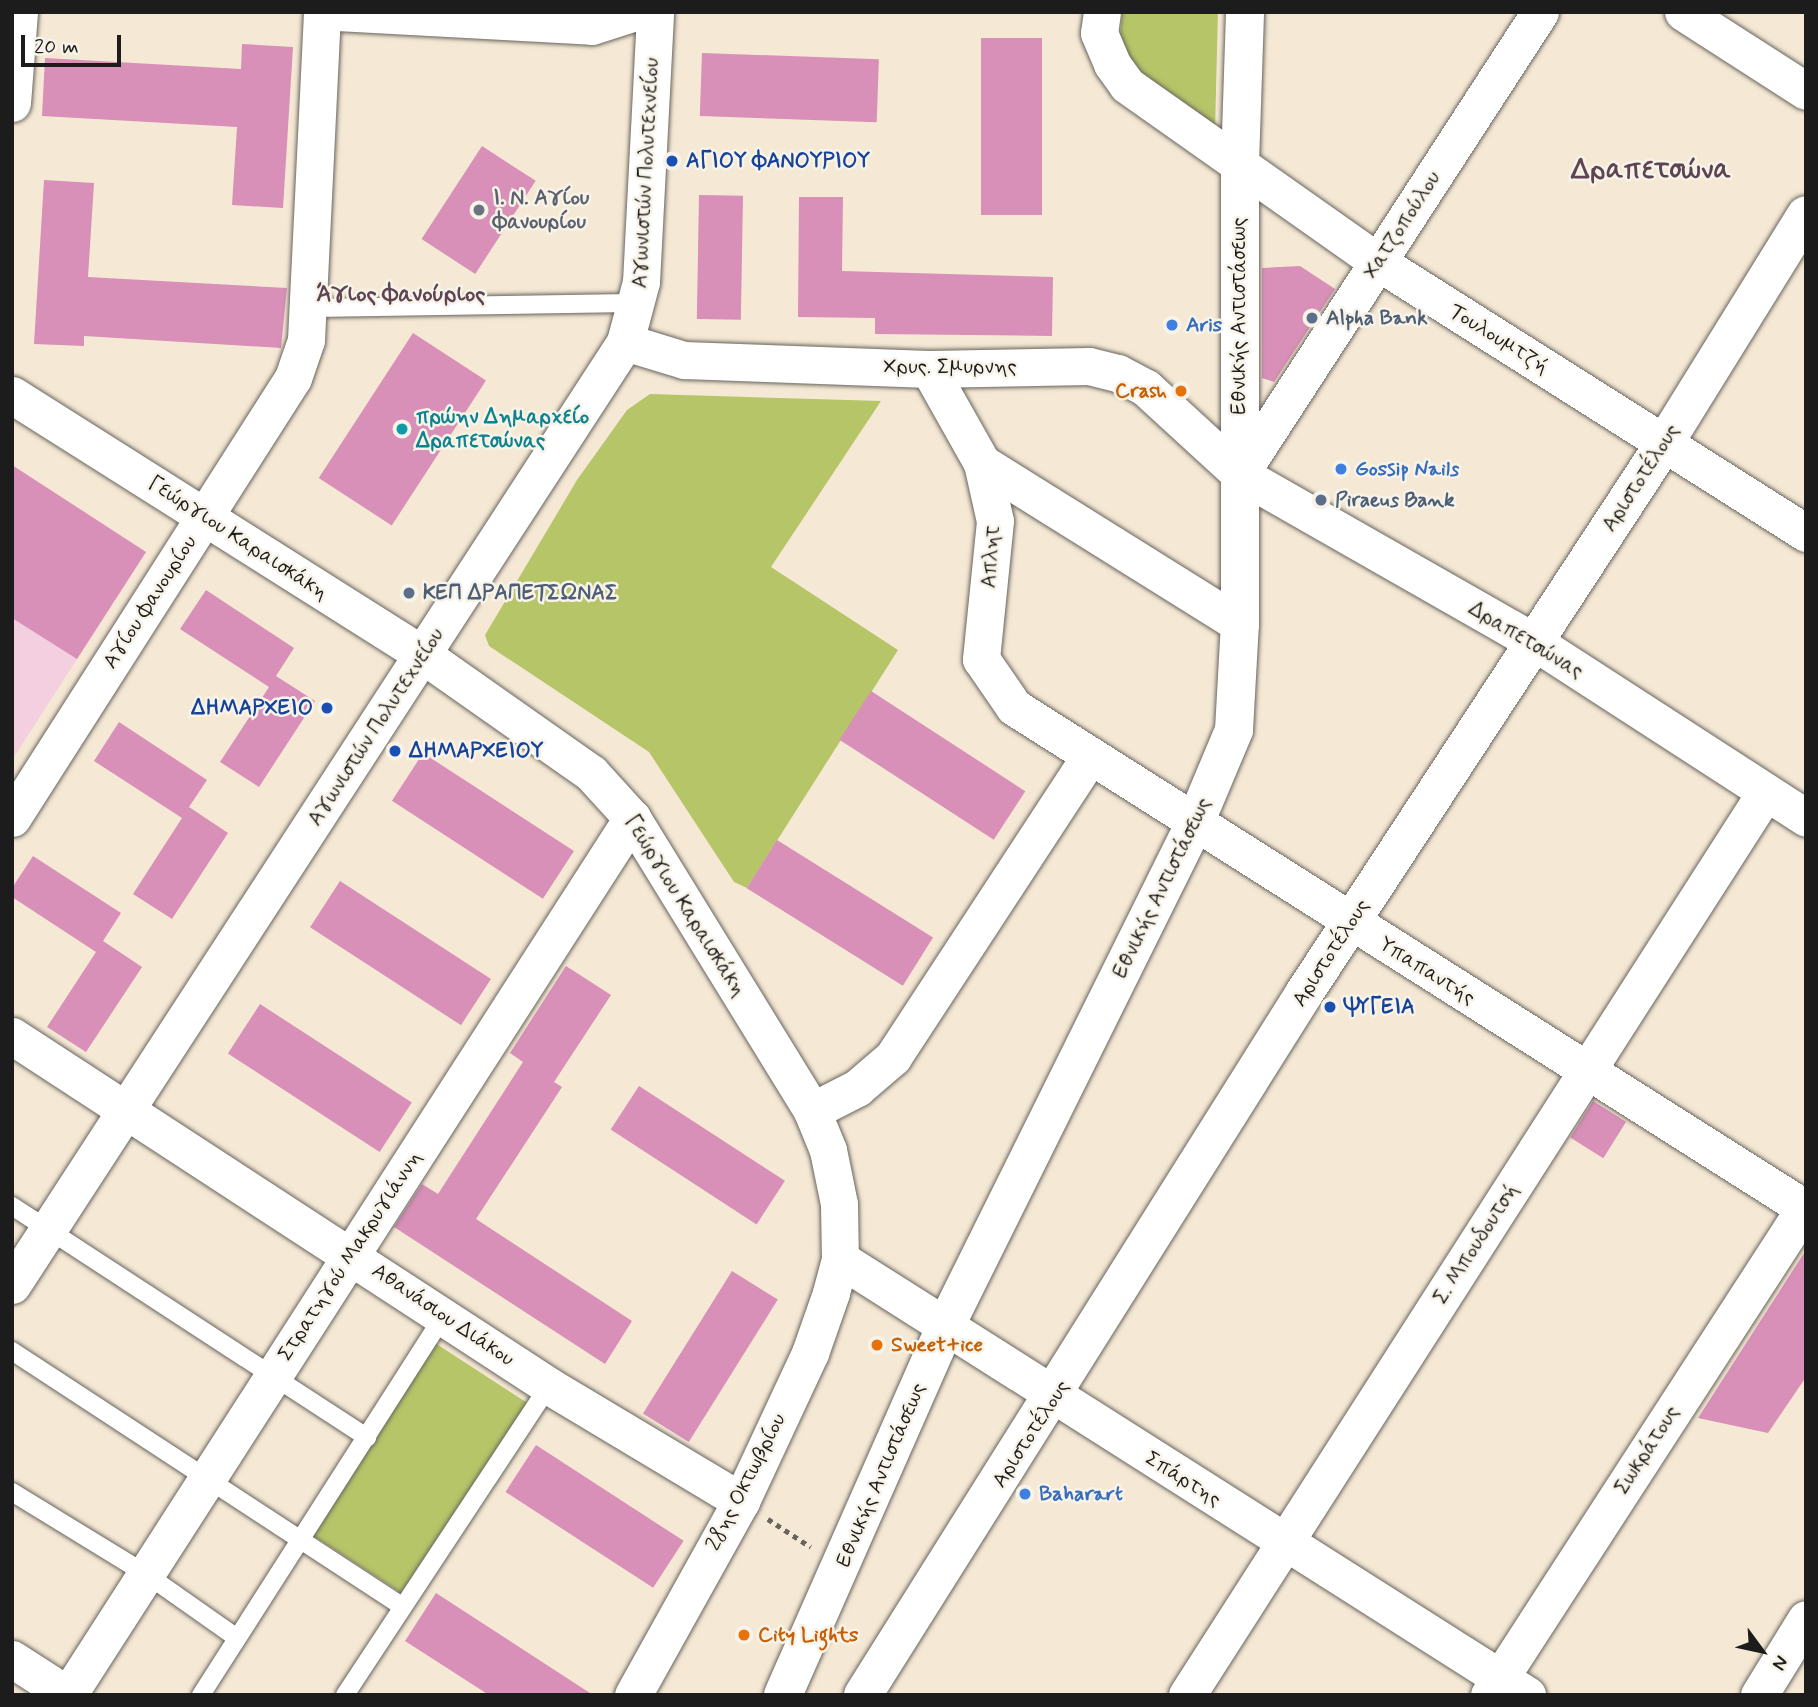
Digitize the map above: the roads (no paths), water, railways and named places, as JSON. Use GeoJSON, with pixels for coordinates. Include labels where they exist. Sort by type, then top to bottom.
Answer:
{"type":"FeatureCollection","features":[{"type":"Feature","properties":{"kind":"street"},"geometry":{"type":"LineString","coordinates":[[12,103],[19,12]]}},
{"type":"Feature","properties":{"kind":"street","name":"Αγίου Φανουρίου"},"geometry":{"type":"LineString","coordinates":[[12,818],[293,378],[306,340],[322,12]]}},
{"type":"Feature","properties":{"kind":"street"},"geometry":{"type":"LineString","coordinates":[[338,12],[592,26],[635,12]]}},
{"type":"Feature","properties":{"kind":"street","name":"Αγωνιστών Πολυτεχνείου"},"geometry":{"type":"LineString","coordinates":[[12,1285],[625,342],[638,303],[655,12]]}},
{"type":"Feature","properties":{"kind":"street","name":"Τουλουμτζή"},"geometry":{"type":"LineString","coordinates":[[1102,12],[1099,33],[1112,64],[1127,85],[1377,262],[1806,533]]}},
{"type":"Feature","properties":{"kind":"street","name":"Εθνικής Αντιστάσεως"},"geometry":{"type":"LineString","coordinates":[[783,1695],[945,1327],[1195,823],[1234,730],[1240,624],[1240,164],[1245,12]]}},
{"type":"Feature","properties":{"kind":"street","name":"Χατζοπούλου"},"geometry":{"type":"LineString","coordinates":[[1240,474],[1541,12]]}},
{"type":"Feature","properties":{"kind":"street"},"geometry":{"type":"LineString","coordinates":[[1683,12],[1806,91]]}},
{"type":"Feature","properties":{"kind":"street","name":"Αριστοτέλους"},"geometry":{"type":"LineString","coordinates":[[863,1695],[1054,1398],[1350,922],[1536,643],[1806,215]]}},
{"type":"Feature","properties":{"kind":"street","name":"Χρυς. Σμυρνης"},"geometry":{"type":"LineString","coordinates":[[625,342],[684,360],[929,369],[1089,366],[1118,373],[1146,388],[1240,474]]}},
{"type":"Feature","properties":{"kind":"street","name":"Απλητ"},"geometry":{"type":"LineString","coordinates":[[929,369],[982,463],[995,521],[981,659],[1014,707]]}},
{"type":"Feature","properties":{"kind":"street","name":"Γεώργιου Καραισκάκη"},"geometry":{"type":"LineString","coordinates":[[12,395],[423,655],[591,773],[632,818],[812,1111],[835,1179],[840,1259]]}},
{"type":"Feature","properties":{"kind":"street"},"geometry":{"type":"LineString","coordinates":[[982,463],[1240,624]]}},
{"type":"Feature","properties":{"kind":"street","name":"Δραπετσώνας"},"geometry":{"type":"LineString","coordinates":[[1240,474],[1536,643],[1806,818]]}},
{"type":"Feature","properties":{"kind":"street","name":"Υπαπαντής"},"geometry":{"type":"LineString","coordinates":[[1014,707],[1089,757],[1805,1208]]}},
{"type":"Feature","properties":{"kind":"street"},"geometry":{"type":"LineString","coordinates":[[812,1111],[857,1088],[893,1057],[1089,757]]}},
{"type":"Feature","properties":{"kind":"street","name":"Σ. Μπουδουτσή"},"geometry":{"type":"LineString","coordinates":[[1187,1695],[1765,793]]}},
{"type":"Feature","properties":{"kind":"street","name":"Στρατηγού Μακρυγιάννη"},"geometry":{"type":"LineString","coordinates":[[68,1695],[632,818]]}},
{"type":"Feature","properties":{"kind":"street","name":"Αθανάσιου Διάκου"},"geometry":{"type":"LineString","coordinates":[[12,1036],[125,1111],[352,1253],[443,1317],[549,1386],[741,1501]]}},
{"type":"Feature","properties":{"kind":"street","name":"Σωκράτους"},"geometry":{"type":"LineString","coordinates":[[1505,1689],[1805,1208]]}},
{"type":"Feature","properties":{"kind":"street","name":"Σπάρτης"},"geometry":{"type":"LineString","coordinates":[[840,1259],[1054,1398],[1284,1542],[1505,1689]]}},
{"type":"Feature","properties":{"kind":"street","name":"28ης Οκτωβρίου"},"geometry":{"type":"LineString","coordinates":[[633,1695],[741,1501],[810,1353],[840,1259]]}},
{"type":"Feature","properties":{"kind":"street"},"geometry":{"type":"LineString","coordinates":[[1759,1695],[1806,1619]]}},
{"type":"Feature","properties":{"kind":"street"},"geometry":{"type":"LineString","coordinates":[[12,1659],[68,1695]]}},
{"type":"Feature","properties":{"kind":"lane"},"geometry":{"type":"LineString","coordinates":[[307,308],[638,303]]}},
{"type":"Feature","properties":{"kind":"lane"},"geometry":{"type":"LineString","coordinates":[[12,1206],[367,1437]]}},
{"type":"Feature","properties":{"kind":"lane"},"geometry":{"type":"LineString","coordinates":[[201,1695],[443,1317]]}},
{"type":"Feature","properties":{"kind":"lane"},"geometry":{"type":"LineString","coordinates":[[12,1352],[403,1607]]}},
{"type":"Feature","properties":{"kind":"lane"},"geometry":{"type":"LineString","coordinates":[[345,1695],[549,1386]]}},
{"type":"Feature","properties":{"kind":"lane"},"geometry":{"type":"LineString","coordinates":[[12,1492],[146,1574],[237,1638]]}},
{"type":"Feature","properties":{"kind":"place","name":"ΑΓΙΟΥ ΦΑΝΟΥΡΙΟΥ"},"geometry":{"type":"Point","coordinates":[672,161]}},
{"type":"Feature","properties":{"kind":"place","name":"Ι. Ν. Αγίου Φανουρίου"},"geometry":{"type":"Point","coordinates":[479,210]}},
{"type":"Feature","properties":{"kind":"place","name":"Alpha Bank"},"geometry":{"type":"Point","coordinates":[1312,318]}},
{"type":"Feature","properties":{"kind":"place","name":"Aris"},"geometry":{"type":"Point","coordinates":[1172,325]}},
{"type":"Feature","properties":{"kind":"place","name":"Crash"},"geometry":{"type":"Point","coordinates":[1181,391]}},
{"type":"Feature","properties":{"kind":"place","name":"πρώην Δημαρχείο Δραπετσώνας"},"geometry":{"type":"Point","coordinates":[402,429]}},
{"type":"Feature","properties":{"kind":"place","name":"Gossip Nails"},"geometry":{"type":"Point","coordinates":[1341,469]}},
{"type":"Feature","properties":{"kind":"place","name":"Piraeus Bank"},"geometry":{"type":"Point","coordinates":[1321,500]}},
{"type":"Feature","properties":{"kind":"place","name":"ΚΕΠ ΔΡΑΠΕΤΣΩΝΑΣ"},"geometry":{"type":"Point","coordinates":[409,593]}},
{"type":"Feature","properties":{"kind":"place","name":"ΔΗΜΑΡΧΕΙΟ"},"geometry":{"type":"Point","coordinates":[327,708]}},
{"type":"Feature","properties":{"kind":"place","name":"ΔΗΜΑΡΧΕΙΟΥ"},"geometry":{"type":"Point","coordinates":[395,751]}},
{"type":"Feature","properties":{"kind":"place","name":"ΨΥΓΕΙΑ"},"geometry":{"type":"Point","coordinates":[1330,1007]}},
{"type":"Feature","properties":{"kind":"place","name":"Sweet+ice"},"geometry":{"type":"Point","coordinates":[877,1345]}},
{"type":"Feature","properties":{"kind":"place","name":"Baharart"},"geometry":{"type":"Point","coordinates":[1025,1494]}},
{"type":"Feature","properties":{"kind":"place","name":"City Lights"},"geometry":{"type":"Point","coordinates":[744,1635]}},
{"type":"Feature","properties":{"kind":"district","name":"Δραπετσώνα"},"geometry":{"type":"Point","coordinates":[1651,171]}},
{"type":"Feature","properties":{"kind":"district","name":"Άγιος Φανούριος"},"geometry":{"type":"Point","coordinates":[401,295]}}]}
